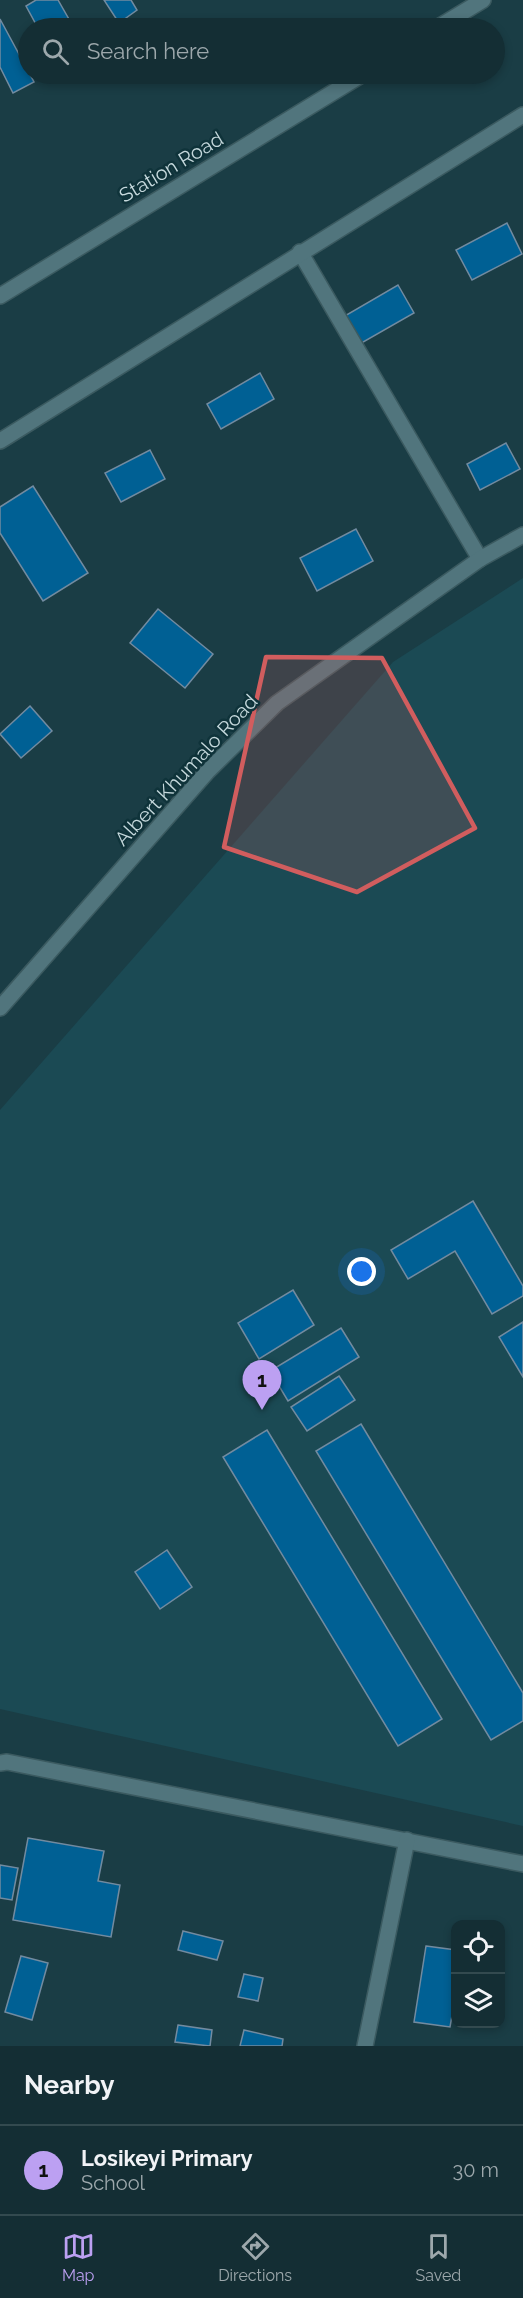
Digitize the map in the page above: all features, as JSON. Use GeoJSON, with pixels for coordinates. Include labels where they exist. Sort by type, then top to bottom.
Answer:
{"type":"FeatureCollection","features":[{"type":"Feature","properties":{"kind":"street"},"geometry":{"type":"LineString","coordinates":[[453,18],[483,0]]}},
{"type":"Feature","properties":{"kind":"street","name":"Station Road"},"geometry":{"type":"LineString","coordinates":[[0,296],[347,84]]}},
{"type":"Feature","properties":{"kind":"street"},"geometry":{"type":"LineString","coordinates":[[0,441],[523,115]]}},
{"type":"Feature","properties":{"kind":"street"},"geometry":{"type":"LineString","coordinates":[[300,252],[480,559]]}},
{"type":"Feature","properties":{"kind":"street","name":"Albert Khumalo Road"},"geometry":{"type":"LineString","coordinates":[[0,1008],[207,772],[277,703],[480,559],[523,535]]}},
{"type":"Feature","properties":{"kind":"street"},"geometry":{"type":"LineString","coordinates":[[0,1763],[7,1762],[523,1864]]}},
{"type":"Feature","properties":{"kind":"street"},"geometry":{"type":"LineString","coordinates":[[365,2046],[407,1840]]}},
{"type":"Feature","properties":{"kind":"highlighted area"},"geometry":{"type":"Polygon","coordinates":[[[266,657],[382,658],[475,828],[357,892],[224,847],[266,657]]]}},
{"type":"Feature","properties":{"kind":"shaded area"},"geometry":{"type":"Polygon","coordinates":[[[523,578],[523,1826],[0,1709],[0,1110],[393,662],[523,578]]]}},
{"type":"Feature","properties":{"kind":"building"},"geometry":{"type":"Polygon","coordinates":[[[36,0],[58,0],[68,18],[33,18],[26,6],[36,0]]]}},
{"type":"Feature","properties":{"kind":"building"},"geometry":{"type":"Polygon","coordinates":[[[104,0],[131,0],[137,10],[126,18],[116,18],[104,0]]]}},
{"type":"Feature","properties":{"kind":"building"},"geometry":{"type":"Polygon","coordinates":[[[0,19],[18,52],[18,84],[30,84],[13,93],[0,67],[0,19]]]}},
{"type":"Feature","properties":{"kind":"building"},"geometry":{"type":"Polygon","coordinates":[[[507,223],[522,254],[472,280],[456,250],[507,223]]]}},
{"type":"Feature","properties":{"kind":"building"},"geometry":{"type":"Polygon","coordinates":[[[398,285],[414,313],[358,345],[343,317],[398,285]]]}},
{"type":"Feature","properties":{"kind":"building"},"geometry":{"type":"Polygon","coordinates":[[[260,373],[274,399],[221,429],[207,404],[260,373]]]}},
{"type":"Feature","properties":{"kind":"building"},"geometry":{"type":"Polygon","coordinates":[[[506,443],[520,469],[480,490],[467,464],[506,443]]]}},
{"type":"Feature","properties":{"kind":"building"},"geometry":{"type":"Polygon","coordinates":[[[150,450],[165,479],[121,502],[105,473],[150,450]]]}},
{"type":"Feature","properties":{"kind":"building"},"geometry":{"type":"Polygon","coordinates":[[[33,486],[88,573],[43,601],[0,533],[0,507],[33,486]]]}},
{"type":"Feature","properties":{"kind":"building"},"geometry":{"type":"Polygon","coordinates":[[[356,529],[373,561],[317,591],[300,558],[356,529]]]}},
{"type":"Feature","properties":{"kind":"building"},"geometry":{"type":"Polygon","coordinates":[[[158,609],[213,654],[185,688],[130,643],[158,609]]]}},
{"type":"Feature","properties":{"kind":"building"},"geometry":{"type":"Polygon","coordinates":[[[30,706],[52,731],[21,758],[0,734],[30,706]]]}},
{"type":"Feature","properties":{"kind":"building"},"geometry":{"type":"Polygon","coordinates":[[[473,1201],[523,1286],[523,1296],[492,1314],[455,1251],[408,1279],[391,1250],[473,1201]]]}},
{"type":"Feature","properties":{"kind":"building"},"geometry":{"type":"Polygon","coordinates":[[[293,1290],[314,1325],[259,1359],[238,1323],[293,1290]]]}},
{"type":"Feature","properties":{"kind":"building"},"geometry":{"type":"Polygon","coordinates":[[[523,1322],[523,1377],[499,1337],[523,1322]]]}},
{"type":"Feature","properties":{"kind":"building"},"geometry":{"type":"Polygon","coordinates":[[[341,1328],[359,1357],[288,1401],[270,1371],[341,1328]]]}},
{"type":"Feature","properties":{"kind":"building"},"geometry":{"type":"Polygon","coordinates":[[[339,1376],[355,1400],[307,1431],[291,1407],[339,1376]]]}},
{"type":"Feature","properties":{"kind":"building"},"geometry":{"type":"Polygon","coordinates":[[[361,1424],[523,1693],[523,1721],[491,1740],[316,1451],[361,1424]]]}},
{"type":"Feature","properties":{"kind":"building"},"geometry":{"type":"Polygon","coordinates":[[[267,1430],[442,1719],[398,1746],[223,1457],[267,1430]]]}},
{"type":"Feature","properties":{"kind":"building"},"geometry":{"type":"Polygon","coordinates":[[[167,1550],[192,1587],[160,1609],[135,1572],[167,1550]]]}},
{"type":"Feature","properties":{"kind":"building"},"geometry":{"type":"Polygon","coordinates":[[[28,1838],[104,1851],[98,1881],[120,1885],[111,1937],[13,1920],[28,1838]]]}},
{"type":"Feature","properties":{"kind":"building"},"geometry":{"type":"Polygon","coordinates":[[[0,1865],[18,1868],[12,1900],[0,1898],[0,1865]]]}},
{"type":"Feature","properties":{"kind":"building"},"geometry":{"type":"Polygon","coordinates":[[[183,1931],[223,1941],[217,1960],[178,1950],[183,1931]]]}},
{"type":"Feature","properties":{"kind":"building"},"geometry":{"type":"Polygon","coordinates":[[[426,1946],[451,1949],[450,2027],[414,2022],[426,1946]]]}},
{"type":"Feature","properties":{"kind":"building"},"geometry":{"type":"Polygon","coordinates":[[[21,1956],[48,1963],[32,2020],[5,2012],[21,1956]]]}},
{"type":"Feature","properties":{"kind":"building"},"geometry":{"type":"Polygon","coordinates":[[[244,1974],[263,1978],[258,2001],[238,1997],[244,1974]]]}},
{"type":"Feature","properties":{"kind":"building"},"geometry":{"type":"Polygon","coordinates":[[[178,2025],[212,2030],[210,2046],[175,2042],[178,2025]]]}},
{"type":"Feature","properties":{"kind":"building"},"geometry":{"type":"Polygon","coordinates":[[[244,2030],[283,2039],[282,2046],[240,2046],[244,2030]]]}},
{"type":"Feature","properties":{"kind":"place","name":"Losikeyi Primary"},"geometry":{"type":"Point","coordinates":[262,1410]}}]}
